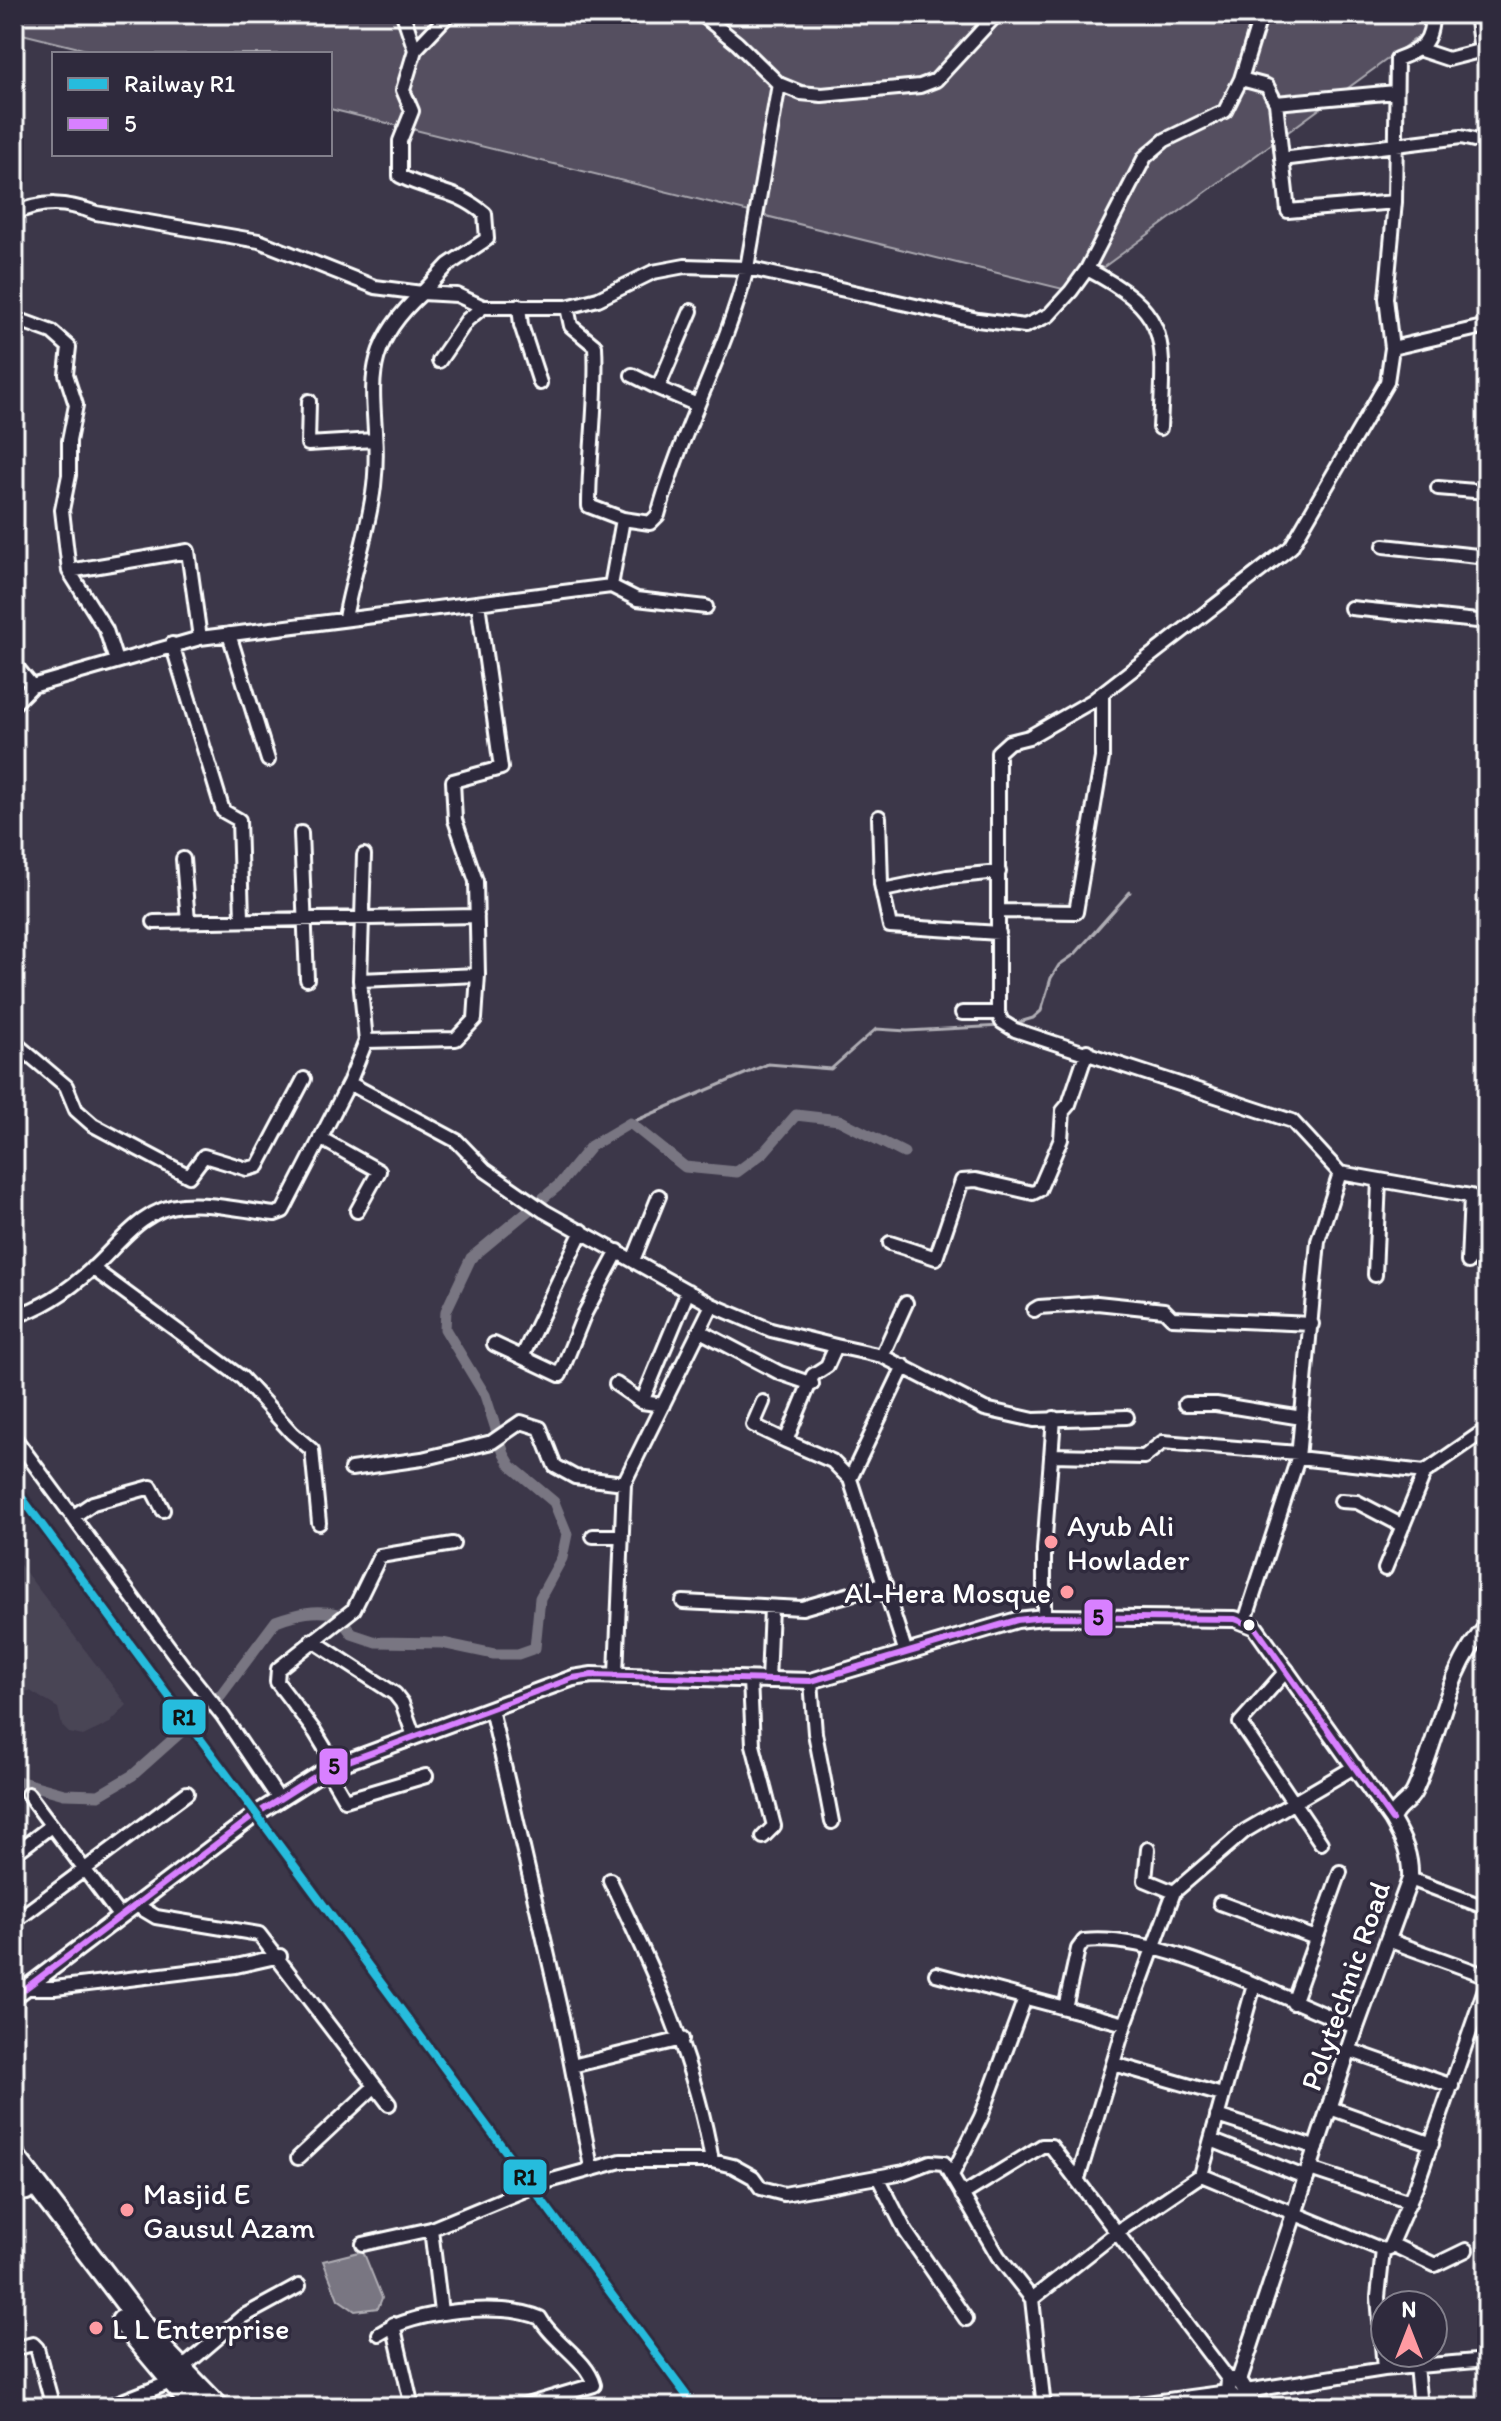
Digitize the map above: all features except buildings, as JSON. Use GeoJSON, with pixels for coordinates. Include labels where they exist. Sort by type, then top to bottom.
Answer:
{"type":"FeatureCollection","features":[{"type":"Feature","properties":{"kind":"highway"},"geometry":{"type":"LineString","coordinates":[[14,2156],[176,2376],[194,2407]]}},
{"type":"Feature","properties":{"kind":"highway"},"geometry":{"type":"LineString","coordinates":[[14,2174],[21,2194],[176,2376],[218,2407]]}},
{"type":"Feature","properties":{"kind":"street"},"geometry":{"type":"LineString","coordinates":[[403,14],[415,50]]}},
{"type":"Feature","properties":{"kind":"street"},"geometry":{"type":"LineString","coordinates":[[345,618],[357,554],[371,510],[376,469],[372,370],[404,309],[448,265],[487,239],[485,214],[465,197],[417,185],[400,176],[400,141],[412,111],[403,90],[415,50],[449,14]]}},
{"type":"Feature","properties":{"kind":"street"},"geometry":{"type":"LineString","coordinates":[[701,14],[737,43],[779,84],[801,93],[822,95],[920,86],[936,80],[997,14]]}},
{"type":"Feature","properties":{"kind":"street"},"geometry":{"type":"LineString","coordinates":[[14,214],[36,203],[74,205],[96,213],[259,241],[375,287],[457,295],[483,307],[567,307],[598,299],[653,272],[685,266],[747,268],[783,273],[978,320],[1025,326],[1049,315],[1087,269],[1145,157],[1165,140],[1225,111],[1241,79],[1261,14]]}},
{"type":"Feature","properties":{"kind":"street"},"geometry":{"type":"LineString","coordinates":[[1000,1018],[998,752],[1004,745],[1029,737],[1102,694],[1291,547],[1387,382],[1392,348],[1386,298],[1395,202],[1397,59],[1421,50],[1432,33],[1432,14]]}},
{"type":"Feature","properties":{"kind":"street"},"geometry":{"type":"LineString","coordinates":[[1421,50],[1448,59],[1484,50],[1476,14]]}},
{"type":"Feature","properties":{"kind":"street"},"geometry":{"type":"LineString","coordinates":[[1241,79],[1267,86],[1276,103],[1288,211],[1395,202]]}},
{"type":"Feature","properties":{"kind":"street"},"geometry":{"type":"LineString","coordinates":[[567,307],[571,326],[595,346],[597,380],[592,415],[589,506],[623,519],[650,523],[658,515],[671,467],[736,310],[747,268],[779,84]]}},
{"type":"Feature","properties":{"kind":"street"},"geometry":{"type":"LineString","coordinates":[[1276,103],[1396,92]]}},
{"type":"Feature","properties":{"kind":"street"},"geometry":{"type":"LineString","coordinates":[[1282,159],[1461,137],[1487,143]]}},
{"type":"Feature","properties":{"kind":"street"},"geometry":{"type":"LineString","coordinates":[[1087,269],[1121,288],[1147,309],[1155,320],[1162,338],[1160,428]]}},
{"type":"Feature","properties":{"kind":"street"},"geometry":{"type":"LineString","coordinates":[[519,306],[521,325],[540,383]]}},
{"type":"Feature","properties":{"kind":"street"},"geometry":{"type":"LineString","coordinates":[[439,361],[467,320],[483,307]]}},
{"type":"Feature","properties":{"kind":"street"},"geometry":{"type":"LineString","coordinates":[[658,388],[691,311]]}},
{"type":"Feature","properties":{"kind":"street"},"geometry":{"type":"LineString","coordinates":[[14,318],[52,332],[69,347],[66,374],[76,405],[62,510],[69,571],[106,630],[116,661]]}},
{"type":"Feature","properties":{"kind":"street"},"geometry":{"type":"LineString","coordinates":[[1392,348],[1487,326]]}},
{"type":"Feature","properties":{"kind":"street"},"geometry":{"type":"LineString","coordinates":[[632,375],[695,404]]}},
{"type":"Feature","properties":{"kind":"street"},"geometry":{"type":"LineString","coordinates":[[309,401],[308,444],[374,440]]}},
{"type":"Feature","properties":{"kind":"street"},"geometry":{"type":"LineString","coordinates":[[1438,488],[1487,492]]}},
{"type":"Feature","properties":{"kind":"street"},"geometry":{"type":"LineString","coordinates":[[611,586],[623,519]]}},
{"type":"Feature","properties":{"kind":"street"},"geometry":{"type":"LineString","coordinates":[[1384,546],[1487,557]]}},
{"type":"Feature","properties":{"kind":"street"},"geometry":{"type":"LineString","coordinates":[[69,571],[188,551],[200,638]]}},
{"type":"Feature","properties":{"kind":"street"},"geometry":{"type":"LineString","coordinates":[[14,704],[32,686],[200,638],[611,586],[637,599],[706,607]]}},
{"type":"Feature","properties":{"kind":"street"},"geometry":{"type":"LineString","coordinates":[[366,1041],[456,1039],[475,1019],[478,975],[476,881],[455,820],[453,781],[501,768],[478,603]]}},
{"type":"Feature","properties":{"kind":"street"},"geometry":{"type":"LineString","coordinates":[[1351,608],[1487,622]]}},
{"type":"Feature","properties":{"kind":"street"},"geometry":{"type":"LineString","coordinates":[[229,634],[268,760]]}},
{"type":"Feature","properties":{"kind":"street"},"geometry":{"type":"LineString","coordinates":[[172,644],[223,811],[239,820],[242,918]]}},
{"type":"Feature","properties":{"kind":"street"},"geometry":{"type":"LineString","coordinates":[[14,664],[32,686]]}},
{"type":"Feature","properties":{"kind":"street"},"geometry":{"type":"LineString","coordinates":[[1000,911],[1076,912],[1102,758],[1102,694]]}},
{"type":"Feature","properties":{"kind":"street"},"geometry":{"type":"LineString","coordinates":[[879,817],[883,890],[890,926],[999,933]]}},
{"type":"Feature","properties":{"kind":"street"},"geometry":{"type":"LineString","coordinates":[[301,833],[307,979]]}},
{"type":"Feature","properties":{"kind":"street"},"geometry":{"type":"LineString","coordinates":[[14,1316],[32,1311],[63,1293],[138,1224],[162,1209],[183,1204],[275,1214],[283,1211],[349,1083],[366,1041],[360,980],[364,855]]}},
{"type":"Feature","properties":{"kind":"street"},"geometry":{"type":"LineString","coordinates":[[183,859],[188,921]]}},
{"type":"Feature","properties":{"kind":"street"},"geometry":{"type":"LineString","coordinates":[[883,890],[947,877],[999,872]]}},
{"type":"Feature","properties":{"kind":"street"},"geometry":{"type":"LineString","coordinates":[[154,922],[477,916]]}},
{"type":"Feature","properties":{"kind":"street"},"geometry":{"type":"LineString","coordinates":[[360,980],[478,975]]}},
{"type":"Feature","properties":{"kind":"street"},"geometry":{"type":"LineString","coordinates":[[962,1013],[1000,1018],[1015,1030],[1087,1051],[1292,1121],[1340,1173],[1471,1196],[1487,1205]]}},
{"type":"Feature","properties":{"kind":"street"},"geometry":{"type":"LineString","coordinates":[[14,1042],[66,1086],[76,1110],[93,1125],[189,1176],[204,1156],[247,1169],[258,1166],[304,1079]]}},
{"type":"Feature","properties":{"kind":"street"},"geometry":{"type":"LineString","coordinates":[[890,1243],[936,1258],[962,1181],[976,1180],[1033,1193],[1039,1190],[1061,1139],[1063,1111],[1069,1104],[1087,1051]]}},
{"type":"Feature","properties":{"kind":"street"},"geometry":{"type":"LineString","coordinates":[[349,1083],[457,1141],[485,1170],[544,1211],[634,1258],[712,1305],[771,1330],[882,1356],[985,1409],[1034,1420],[1127,1417]]}},
{"type":"Feature","properties":{"kind":"street"},"geometry":{"type":"LineString","coordinates":[[320,1138],[379,1171],[357,1211]]}},
{"type":"Feature","properties":{"kind":"street"},"geometry":{"type":"LineString","coordinates":[[20,1992],[278,1798],[331,1767],[573,1678],[616,1674],[811,1681],[1017,1620],[1044,1617],[1245,1621],[1298,1456],[1318,1241],[1340,1173]]}},
{"type":"Feature","properties":{"kind":"street"},"geometry":{"type":"LineString","coordinates":[[1375,1275],[1379,1180]]}},
{"type":"Feature","properties":{"kind":"street"},"geometry":{"type":"LineString","coordinates":[[634,1258],[659,1196]]}},
{"type":"Feature","properties":{"kind":"street"},"geometry":{"type":"LineString","coordinates":[[1468,1262],[1471,1196]]}},
{"type":"Feature","properties":{"kind":"street"},"geometry":{"type":"LineString","coordinates":[[522,1357],[582,1231]]}},
{"type":"Feature","properties":{"kind":"street"},"geometry":{"type":"LineString","coordinates":[[494,1344],[560,1375],[584,1315],[618,1251]]}},
{"type":"Feature","properties":{"kind":"street"},"geometry":{"type":"LineString","coordinates":[[92,1268],[242,1378],[292,1433],[312,1450],[319,1523]]}},
{"type":"Feature","properties":{"kind":"street"},"geometry":{"type":"LineString","coordinates":[[642,1402],[688,1291]]}},
{"type":"Feature","properties":{"kind":"street"},"geometry":{"type":"LineString","coordinates":[[882,1356],[906,1303]]}},
{"type":"Feature","properties":{"kind":"street"},"geometry":{"type":"LineString","coordinates":[[1034,1310],[1039,1307],[1097,1303],[1164,1310],[1172,1318],[1312,1324]]}},
{"type":"Feature","properties":{"kind":"street"},"geometry":{"type":"LineString","coordinates":[[616,1674],[624,1483],[712,1305]]}},
{"type":"Feature","properties":{"kind":"street"},"geometry":{"type":"LineString","coordinates":[[700,1331],[780,1373],[812,1384]]}},
{"type":"Feature","properties":{"kind":"street"},"geometry":{"type":"LineString","coordinates":[[786,1441],[812,1384],[813,1375],[827,1366],[836,1346]]}},
{"type":"Feature","properties":{"kind":"street"},"geometry":{"type":"LineString","coordinates":[[850,1479],[904,1366]]}},
{"type":"Feature","properties":{"kind":"street"},"geometry":{"type":"LineString","coordinates":[[616,1384],[642,1402],[663,1405]]}},
{"type":"Feature","properties":{"kind":"street"},"geometry":{"type":"LineString","coordinates":[[763,1402],[753,1425],[832,1461],[850,1479],[906,1653]]}},
{"type":"Feature","properties":{"kind":"street"},"geometry":{"type":"LineString","coordinates":[[1185,1404],[1216,1404],[1302,1418]]}},
{"type":"Feature","properties":{"kind":"street"},"geometry":{"type":"LineString","coordinates":[[1044,1617],[1044,1550],[1054,1418]]}},
{"type":"Feature","properties":{"kind":"street"},"geometry":{"type":"LineString","coordinates":[[351,1469],[422,1459],[498,1439],[521,1422],[540,1428],[555,1466],[575,1477],[624,1483]]}},
{"type":"Feature","properties":{"kind":"street"},"geometry":{"type":"LineString","coordinates":[[1385,1569],[1425,1472],[1487,1429]]}},
{"type":"Feature","properties":{"kind":"street"},"geometry":{"type":"LineString","coordinates":[[14,1437],[223,1716],[278,1798]]}},
{"type":"Feature","properties":{"kind":"street"},"geometry":{"type":"LineString","coordinates":[[1051,1455],[1144,1457],[1163,1442],[1425,1472]]}},
{"type":"Feature","properties":{"kind":"street"},"geometry":{"type":"LineString","coordinates":[[74,1516],[93,1503],[151,1487],[163,1510]]}},
{"type":"Feature","properties":{"kind":"street"},"geometry":{"type":"LineString","coordinates":[[1341,1501],[1357,1502],[1403,1526]]}},
{"type":"Feature","properties":{"kind":"street"},"geometry":{"type":"LineString","coordinates":[[593,1536],[622,1536]]}},
{"type":"Feature","properties":{"kind":"street"},"geometry":{"type":"LineString","coordinates":[[426,1776],[345,1800],[331,1767],[275,1675],[312,1640],[354,1609],[380,1556],[453,1544]]}},
{"type":"Feature","properties":{"kind":"street"},"geometry":{"type":"LineString","coordinates":[[683,1602],[802,1608],[885,1584]]}},
{"type":"Feature","properties":{"kind":"street"},"geometry":{"type":"LineString","coordinates":[[768,1681],[771,1607]]}},
{"type":"Feature","properties":{"kind":"street","name":"Polytechnic Road"},"geometry":{"type":"LineString","coordinates":[[1235,2386],[1296,2214],[1356,2027],[1410,1879],[1406,1844],[1392,1820],[1287,1670],[1245,1621]]}},
{"type":"Feature","properties":{"kind":"street"},"geometry":{"type":"LineString","coordinates":[[1392,1820],[1394,1811],[1413,1794],[1465,1653],[1487,1626]]}},
{"type":"Feature","properties":{"kind":"street"},"geometry":{"type":"LineString","coordinates":[[312,1640],[395,1694],[402,1703],[414,1736]]}},
{"type":"Feature","properties":{"kind":"street"},"geometry":{"type":"LineString","coordinates":[[1287,1670],[1240,1723],[1321,1843]]}},
{"type":"Feature","properties":{"kind":"street"},"geometry":{"type":"LineString","coordinates":[[750,1680],[749,1716],[753,1745],[774,1826],[763,1837]]}},
{"type":"Feature","properties":{"kind":"street"},"geometry":{"type":"LineString","coordinates":[[811,1681],[815,1733],[832,1822]]}},
{"type":"Feature","properties":{"kind":"street"},"geometry":{"type":"LineString","coordinates":[[491,1709],[572,2066],[591,2167]]}},
{"type":"Feature","properties":{"kind":"street"},"geometry":{"type":"LineString","coordinates":[[1078,2179],[1125,2024],[1174,1892],[1233,1840],[1356,1766]]}},
{"type":"Feature","properties":{"kind":"street"},"geometry":{"type":"LineString","coordinates":[[14,1922],[187,1793]]}},
{"type":"Feature","properties":{"kind":"street"},"geometry":{"type":"LineString","coordinates":[[28,1794],[120,1917]]}},
{"type":"Feature","properties":{"kind":"street"},"geometry":{"type":"LineString","coordinates":[[14,1854],[51,1826]]}},
{"type":"Feature","properties":{"kind":"street"},"geometry":{"type":"LineString","coordinates":[[1148,1849],[1145,1880],[1174,1892]]}},
{"type":"Feature","properties":{"kind":"street"},"geometry":{"type":"LineString","coordinates":[[1293,2003],[1340,1872]]}},
{"type":"Feature","properties":{"kind":"street"},"geometry":{"type":"LineString","coordinates":[[1410,1879],[1487,1908]]}},
{"type":"Feature","properties":{"kind":"street"},"geometry":{"type":"LineString","coordinates":[[610,1880],[682,2039],[706,2124],[712,2161]]}},
{"type":"Feature","properties":{"kind":"street"},"geometry":{"type":"LineString","coordinates":[[1220,1903],[1316,1938]]}},
{"type":"Feature","properties":{"kind":"street"},"geometry":{"type":"LineString","coordinates":[[136,1905],[156,1917],[259,1934],[280,1956],[389,2104]]}},
{"type":"Feature","properties":{"kind":"street"},"geometry":{"type":"LineString","coordinates":[[1388,1940],[1487,1976]]}},
{"type":"Feature","properties":{"kind":"street"},"geometry":{"type":"LineString","coordinates":[[1065,2008],[1078,1949],[1084,1941],[1153,1949],[1254,1985],[1356,2027]]}},
{"type":"Feature","properties":{"kind":"street"},"geometry":{"type":"LineString","coordinates":[[20,1992],[236,1966],[280,1956]]}},
{"type":"Feature","properties":{"kind":"street"},"geometry":{"type":"LineString","coordinates":[[936,1974],[1125,2024]]}},
{"type":"Feature","properties":{"kind":"street"},"geometry":{"type":"LineString","coordinates":[[1380,2289],[1388,2247],[1410,2202],[1432,2144],[1487,1983]]}},
{"type":"Feature","properties":{"kind":"street"},"geometry":{"type":"LineString","coordinates":[[1032,2299],[1117,2232],[1201,2175],[1222,2095],[1244,2030],[1254,1985]]}},
{"type":"Feature","properties":{"kind":"street"},"geometry":{"type":"LineString","coordinates":[[952,2175],[981,2117],[1025,1998]]}},
{"type":"Feature","properties":{"kind":"street"},"geometry":{"type":"LineString","coordinates":[[572,2066],[682,2039]]}},
{"type":"Feature","properties":{"kind":"street"},"geometry":{"type":"LineString","coordinates":[[1349,2050],[1452,2086]]}},
{"type":"Feature","properties":{"kind":"street"},"geometry":{"type":"LineString","coordinates":[[1114,2064],[1222,2095]]}},
{"type":"Feature","properties":{"kind":"street"},"geometry":{"type":"LineString","coordinates":[[298,2158],[374,2087]]}},
{"type":"Feature","properties":{"kind":"street"},"geometry":{"type":"LineString","coordinates":[[1330,2108],[1432,2144]]}},
{"type":"Feature","properties":{"kind":"street"},"geometry":{"type":"LineString","coordinates":[[1217,2116],[1317,2148]]}},
{"type":"Feature","properties":{"kind":"street"},"geometry":{"type":"LineString","coordinates":[[1211,2140],[1410,2202]]}},
{"type":"Feature","properties":{"kind":"street"},"geometry":{"type":"LineString","coordinates":[[962,2195],[1047,2145],[1078,2179],[1235,2386],[1256,2407]]}},
{"type":"Feature","properties":{"kind":"street"},"geometry":{"type":"LineString","coordinates":[[363,2244],[431,2229],[591,2167],[621,2161],[712,2161],[733,2166],[753,2177],[761,2188],[784,2194],[878,2177],[930,2162],[944,2163],[998,2256],[1032,2299],[1044,2407]]}},
{"type":"Feature","properties":{"kind":"street"},"geometry":{"type":"LineString","coordinates":[[1201,2175],[1435,2265],[1466,2250]]}},
{"type":"Feature","properties":{"kind":"street"},"geometry":{"type":"LineString","coordinates":[[878,2177],[906,2232],[966,2319]]}},
{"type":"Feature","properties":{"kind":"street"},"geometry":{"type":"LineString","coordinates":[[431,2229],[441,2312]]}},
{"type":"Feature","properties":{"kind":"street"},"geometry":{"type":"LineString","coordinates":[[107,2407],[176,2376],[242,2317],[299,2286]]}},
{"type":"Feature","properties":{"kind":"street"},"geometry":{"type":"LineString","coordinates":[[379,2334],[393,2324],[441,2312],[492,2312],[540,2318],[549,2335],[593,2379],[589,2389],[555,2394],[527,2406]]}},
{"type":"Feature","properties":{"kind":"street"},"geometry":{"type":"LineString","coordinates":[[393,2324],[412,2407]]}},
{"type":"Feature","properties":{"kind":"street"},"geometry":{"type":"LineString","coordinates":[[14,2349],[33,2344],[37,2348],[53,2407]]}},
{"type":"Feature","properties":{"kind":"street"},"geometry":{"type":"LineString","coordinates":[[1449,2363],[1487,2360]]}},
{"type":"Feature","properties":{"kind":"street"},"geometry":{"type":"LineString","coordinates":[[1117,2407],[1235,2386],[1384,2369]]}},
{"type":"Feature","properties":{"kind":"street"},"geometry":{"type":"LineString","coordinates":[[1416,2369],[1420,2407]]}},
{"type":"Feature","properties":{"kind":"street"},"geometry":{"type":"LineString","coordinates":[[1235,2386],[1244,2407]]}},
{"type":"Feature","properties":{"kind":"shaded area"},"geometry":{"type":"Polygon","coordinates":[[[14,14],[1449,14],[1071,291],[332,109],[332,52],[95,52],[14,32],[14,14]]]}},
{"type":"Feature","properties":{"kind":"shaded area"},"geometry":{"type":"Polygon","coordinates":[[[14,1557],[127,1705],[110,1723],[83,1736],[69,1733],[62,1726],[58,1708],[30,1691],[14,1692],[14,1557]]]}},
{"type":"Feature","properties":{"kind":"shaded area"},"geometry":{"type":"Polygon","coordinates":[[[363,2251],[382,2298],[378,2308],[355,2311],[338,2299],[323,2261],[363,2251]]]}},
{"type":"Feature","properties":{"kind":"waterway"},"geometry":{"type":"LineString","coordinates":[[1013,1024],[1033,1018],[1041,1011],[1051,978],[1059,965],[1075,954],[1130,892]]}},
{"type":"Feature","properties":{"kind":"waterway"},"geometry":{"type":"LineString","coordinates":[[630,1123],[768,1064],[831,1069],[876,1029],[907,1031],[1002,1026]]}},
{"type":"Feature","properties":{"kind":"waterway"},"geometry":{"type":"LineString","coordinates":[[14,1780],[64,1794],[99,1795],[133,1775],[217,1700],[276,1621],[291,1616],[314,1612],[338,1614],[352,1634],[376,1642],[442,1643],[494,1654],[518,1654],[535,1648],[540,1598],[562,1558],[567,1534],[554,1502],[511,1466],[504,1454],[485,1395],[445,1329],[446,1311],[471,1258],[559,1185],[591,1146],[630,1123],[685,1167],[737,1172],[764,1152],[796,1115],[839,1120],[904,1153]]}},
{"type":"Feature","properties":{"kind":"rail line","name":"R1"},"geometry":{"type":"LineString","coordinates":[[14,1487],[695,2407]]}},
{"type":"Feature","properties":{"kind":"transit line","name":"5"},"geometry":{"type":"LineString","coordinates":[[14,1997],[256,1814],[327,1769],[573,1678],[592,1675],[811,1681],[1017,1620],[1044,1617],[1235,1619],[1255,1627],[1392,1820]]}},
{"type":"Feature","properties":{"kind":"place","name":"Ayub Ali Howlader"},"geometry":{"type":"Point","coordinates":[1051,1542]}},
{"type":"Feature","properties":{"kind":"place","name":"Al-Hera Mosque"},"geometry":{"type":"Point","coordinates":[1067,1592]}},
{"type":"Feature","properties":{"kind":"place","name":"Masjid E Gausul Azam"},"geometry":{"type":"Point","coordinates":[127,2210]}},
{"type":"Feature","properties":{"kind":"place","name":"L L Enterprise"},"geometry":{"type":"Point","coordinates":[96,2328]}}]}
